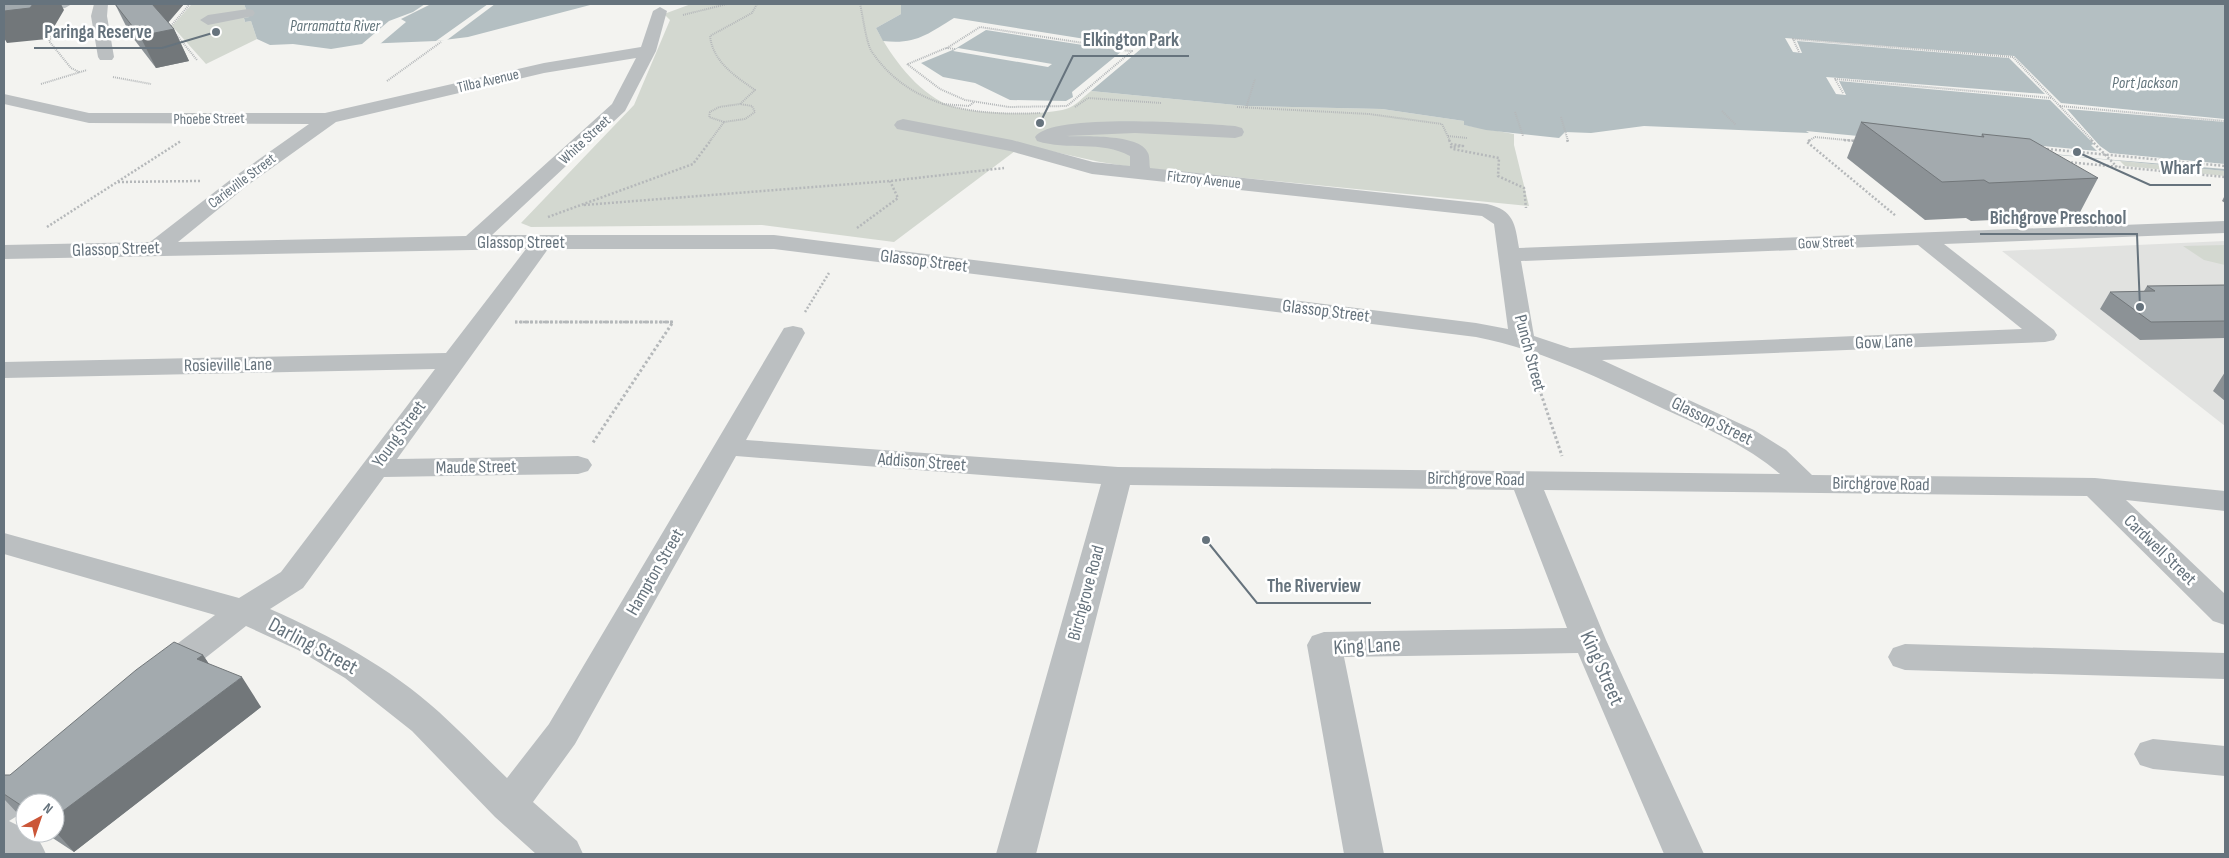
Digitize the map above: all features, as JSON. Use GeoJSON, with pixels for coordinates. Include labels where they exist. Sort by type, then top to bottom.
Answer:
{"type":"FeatureCollection","features":[{"type":"Feature","properties":{"kind":"street"},"geometry":{"type":"LineString","coordinates":[[4,10],[65,4]]}},
{"type":"Feature","properties":{"kind":"street"},"geometry":{"type":"LineString","coordinates":[[100,62],[99,16],[101,4]]}},
{"type":"Feature","properties":{"kind":"street"},"geometry":{"type":"LineString","coordinates":[[208,20],[248,13]]}},
{"type":"Feature","properties":{"kind":"street","name":"White Street"},"geometry":{"type":"LineString","coordinates":[[472,242],[619,107],[648,51],[659,16]]}},
{"type":"Feature","properties":{"kind":"street","name":"Tilba Avenue"},"geometry":{"type":"LineString","coordinates":[[329,118],[544,68],[648,51]]}},
{"type":"Feature","properties":{"kind":"street","name":"Carieville Street"},"geometry":{"type":"LineString","coordinates":[[157,248],[241,181],[370,91]]}},
{"type":"Feature","properties":{"kind":"street","name":"Phoebe Street"},"geometry":{"type":"LineString","coordinates":[[4,99],[89,118],[130,120],[329,118]]}},
{"type":"Feature","properties":{"kind":"street","name":"Fitzroy Avenue"},"geometry":{"type":"LineString","coordinates":[[903,125],[1012,146],[1078,165],[1140,173],[1470,206],[1495,214],[1504,222]]}},
{"type":"Feature","properties":{"kind":"street"},"geometry":{"type":"LineString","coordinates":[[1140,173],[1139,153],[1128,148],[1111,142],[1067,142],[1044,137],[1064,129],[1081,128],[1235,132]]}},
{"type":"Feature","properties":{"kind":"street","name":"Punch Street"},"geometry":{"type":"LineString","coordinates":[[1504,222],[1522,338]]}},
{"type":"Feature","properties":{"kind":"street","name":"Gow Street"},"geometry":{"type":"LineString","coordinates":[[1510,255],[2225,227]]}},
{"type":"Feature","properties":{"kind":"street","name":"Glassop Street"},"geometry":{"type":"LineString","coordinates":[[6,252],[472,242],[544,230],[774,242],[1476,330],[1522,338],[1569,355],[1754,440],[1790,466],[1804,483]]}},
{"type":"Feature","properties":{"kind":"street","name":"Young Street"},"geometry":{"type":"LineString","coordinates":[[141,691],[243,610],[292,580],[482,322],[544,230]]}},
{"type":"Feature","properties":{"kind":"street","name":"Gow Lane"},"geometry":{"type":"LineString","coordinates":[[1569,355],[2045,335],[1924,239]]}},
{"type":"Feature","properties":{"kind":"street","name":"Hampton Street"},"geometry":{"type":"LineString","coordinates":[[509,805],[562,734],[793,333]]}},
{"type":"Feature","properties":{"kind":"street","name":"Rosieville Lane"},"geometry":{"type":"LineString","coordinates":[[4,370],[453,361]]}},
{"type":"Feature","properties":{"kind":"street","name":"Addison Street"},"geometry":{"type":"LineString","coordinates":[[727,447],[1118,476]]}},
{"type":"Feature","properties":{"kind":"street","name":"Maude Street"},"geometry":{"type":"LineString","coordinates":[[374,468],[578,465]]}},
{"type":"Feature","properties":{"kind":"street","name":"Birchgrove Road"},"geometry":{"type":"LineString","coordinates":[[1016,854],[1118,476],[2095,487],[2225,501]]}},
{"type":"Feature","properties":{"kind":"street","name":"King Street"},"geometry":{"type":"LineString","coordinates":[[1525,480],[1589,640],[1684,854]]}},
{"type":"Feature","properties":{"kind":"street","name":"Cardwell Street"},"geometry":{"type":"LineString","coordinates":[[2095,487],[2225,613]]}},
{"type":"Feature","properties":{"kind":"street","name":"Darling Street"},"geometry":{"type":"LineString","coordinates":[[4,543],[243,610],[310,641],[357,668],[425,720],[509,805],[563,854]]}},
{"type":"Feature","properties":{"kind":"street","name":"King Lane"},"geometry":{"type":"LineString","coordinates":[[1364,854],[1324,645],[1589,640]]}},
{"type":"Feature","properties":{"kind":"street"},"geometry":{"type":"LineString","coordinates":[[1905,657],[2225,666]]}},
{"type":"Feature","properties":{"kind":"street"},"geometry":{"type":"LineString","coordinates":[[2153,754],[2225,761]]}},
{"type":"Feature","properties":{"kind":"street"},"geometry":{"type":"LineString","coordinates":[[4,806],[57,761]]}},
{"type":"Feature","properties":{"kind":"street"},"geometry":{"type":"LineString","coordinates":[[4,836],[26,854]]}},
{"type":"Feature","properties":{"kind":"path"},"geometry":{"type":"LineString","coordinates":[[190,4],[170,27],[197,60]]}},
{"type":"Feature","properties":{"kind":"path"},"geometry":{"type":"LineString","coordinates":[[659,16],[727,4]]}},
{"type":"Feature","properties":{"kind":"path"},"geometry":{"type":"LineString","coordinates":[[740,104],[755,90],[729,71],[710,44],[710,36],[752,13],[757,4]]}},
{"type":"Feature","properties":{"kind":"path"},"geometry":{"type":"LineString","coordinates":[[860,4],[871,51],[910,90],[940,104],[994,114],[1047,113]]}},
{"type":"Feature","properties":{"kind":"path"},"geometry":{"type":"LineString","coordinates":[[60,21],[49,41],[71,68],[80,72]]}},
{"type":"Feature","properties":{"kind":"path"},"geometry":{"type":"LineString","coordinates":[[980,27],[1132,51],[1067,106],[1035,108],[975,102],[950,94],[908,64],[946,48],[980,27]]}},
{"type":"Feature","properties":{"kind":"path"},"geometry":{"type":"LineString","coordinates":[[1799,52],[1793,39],[2013,57],[2117,166]]}},
{"type":"Feature","properties":{"kind":"path"},"geometry":{"type":"LineString","coordinates":[[370,91],[441,42]]}},
{"type":"Feature","properties":{"kind":"path"},"geometry":{"type":"LineString","coordinates":[[946,48],[955,50]]}},
{"type":"Feature","properties":{"kind":"path"},"geometry":{"type":"LineString","coordinates":[[32,86],[86,70],[100,62]]}},
{"type":"Feature","properties":{"kind":"path"},"geometry":{"type":"LineString","coordinates":[[86,70],[94,72]]}},
{"type":"Feature","properties":{"kind":"path"},"geometry":{"type":"LineString","coordinates":[[108,76],[151,84]]}},
{"type":"Feature","properties":{"kind":"path"},"geometry":{"type":"LineString","coordinates":[[1246,107],[1255,79]]}},
{"type":"Feature","properties":{"kind":"path"},"geometry":{"type":"LineString","coordinates":[[1842,93],[1835,79],[2052,98]]}},
{"type":"Feature","properties":{"kind":"path"},"geometry":{"type":"LineString","coordinates":[[1065,111],[1088,98],[1167,103]]}},
{"type":"Feature","properties":{"kind":"path"},"geometry":{"type":"LineString","coordinates":[[940,104],[948,102],[969,106],[975,102]]}},
{"type":"Feature","properties":{"kind":"path"},"geometry":{"type":"LineString","coordinates":[[740,104],[752,106],[755,112],[747,118],[724,122],[712,120],[708,114],[719,107],[740,104]]}},
{"type":"Feature","properties":{"kind":"path"},"geometry":{"type":"LineString","coordinates":[[2060,106],[2225,120]]}},
{"type":"Feature","properties":{"kind":"path"},"geometry":{"type":"LineString","coordinates":[[1236,108],[1369,114],[1442,124],[1451,144],[1462,144],[1463,146],[1452,147],[1453,149],[1480,158],[1499,158],[1498,168]]}},
{"type":"Feature","properties":{"kind":"path"},"geometry":{"type":"LineString","coordinates":[[1722,111],[1736,124]]}},
{"type":"Feature","properties":{"kind":"path"},"geometry":{"type":"LineString","coordinates":[[1515,112],[1523,136]]}},
{"type":"Feature","properties":{"kind":"path"},"geometry":{"type":"LineString","coordinates":[[1562,117],[1568,142]]}},
{"type":"Feature","properties":{"kind":"path"},"geometry":{"type":"LineString","coordinates":[[6,252],[215,119]]}},
{"type":"Feature","properties":{"kind":"path"},"geometry":{"type":"LineString","coordinates":[[544,230],[579,206],[693,164],[724,122]]}},
{"type":"Feature","properties":{"kind":"path"},"geometry":{"type":"LineString","coordinates":[[1447,136],[1467,138]]}},
{"type":"Feature","properties":{"kind":"path"},"geometry":{"type":"LineString","coordinates":[[1862,142],[1816,137],[1807,142],[1866,192]]}},
{"type":"Feature","properties":{"kind":"path"},"geometry":{"type":"LineString","coordinates":[[2041,149],[2225,166]]}},
{"type":"Feature","properties":{"kind":"path"},"geometry":{"type":"LineString","coordinates":[[2060,161],[2225,177]]}},
{"type":"Feature","properties":{"kind":"path"},"geometry":{"type":"LineString","coordinates":[[579,206],[890,181],[1009,168]]}},
{"type":"Feature","properties":{"kind":"path"},"geometry":{"type":"LineString","coordinates":[[118,182],[241,181]]}},
{"type":"Feature","properties":{"kind":"path"},"geometry":{"type":"LineString","coordinates":[[793,333],[835,250],[898,198],[890,181]]}},
{"type":"Feature","properties":{"kind":"path"},"geometry":{"type":"LineString","coordinates":[[482,322],[673,322],[578,465]]}},
{"type":"Feature","properties":{"kind":"path","name":"Punch Street"},"geometry":{"type":"LineString","coordinates":[[1522,338],[1571,480]]}},
{"type":"Feature","properties":{"kind":"shaded area"},"geometry":{"type":"Polygon","coordinates":[[[192,4],[244,4],[249,17],[244,19],[245,22],[251,21],[257,39],[206,64],[172,26],[192,4]]]}},
{"type":"Feature","properties":{"kind":"shaded area"},"geometry":{"type":"Polygon","coordinates":[[[691,4],[901,4],[901,14],[876,28],[897,62],[915,82],[936,99],[958,108],[989,112],[1041,113],[1073,106],[1091,91],[1246,106],[1382,109],[1464,121],[1464,125],[1514,134],[1514,145],[1529,206],[1132,167],[1023,145],[894,242],[762,225],[531,227],[521,223],[634,105],[670,20],[664,14],[691,4]]]}},
{"type":"Feature","properties":{"kind":"shaded area"},"geometry":{"type":"Polygon","coordinates":[[[2120,161],[2225,171],[2225,176],[2125,166],[2120,161]]]}},
{"type":"Feature","properties":{"kind":"shaded area"},"geometry":{"type":"Polygon","coordinates":[[[2225,241],[2225,426],[2002,251],[2225,241]]]}},
{"type":"Feature","properties":{"kind":"shaded area"},"geometry":{"type":"Polygon","coordinates":[[[2225,245],[2225,265],[2204,260],[2183,246],[2225,245]]]}},
{"type":"Feature","properties":{"kind":"water","name":"Parramatta River"},"geometry":{"type":"Polygon","coordinates":[[[244,4],[594,4],[468,37],[436,41],[362,44],[331,49],[293,44],[270,45],[257,39],[251,21],[245,22],[244,18],[249,17],[244,4]]]}},
{"type":"Feature","properties":{"kind":"water","name":"Port Jackson"},"geometry":{"type":"Polygon","coordinates":[[[901,4],[2225,4],[2225,171],[1806,131],[1809,133],[1644,126],[1591,133],[1565,132],[1559,138],[1486,130],[1464,125],[1464,121],[1382,109],[1246,106],[1091,91],[1142,48],[954,18],[913,40],[883,41],[876,28],[901,14],[901,4]]]}},
{"type":"Feature","properties":{"kind":"water"},"geometry":{"type":"Polygon","coordinates":[[[986,30],[1122,51],[1072,92],[1073,97],[1066,101],[1010,100],[975,83],[943,77],[921,63],[955,49],[986,30]]]}},
{"type":"Feature","properties":{"kind":"pier"},"geometry":{"type":"Polygon","coordinates":[[[425,4],[431,4],[401,19],[406,22],[380,44],[362,44],[389,21],[413,12],[425,4]]]}},
{"type":"Feature","properties":{"kind":"pier"},"geometry":{"type":"Polygon","coordinates":[[[488,4],[495,4],[447,40],[436,41],[488,4]]]}},
{"type":"Feature","properties":{"kind":"pier"},"geometry":{"type":"Polygon","coordinates":[[[1785,38],[2014,56],[2061,103],[2225,119],[2225,122],[2067,109],[2100,146],[2110,153],[2225,164],[2225,169],[1958,144],[1922,135],[2097,151],[2091,145],[2094,144],[2050,100],[1839,81],[1846,95],[1836,94],[1826,77],[2045,94],[2009,58],[1797,41],[1802,53],[1793,52],[1785,38]]]}},
{"type":"Feature","properties":{"kind":"pier"},"geometry":{"type":"Polygon","coordinates":[[[958,48],[1052,64],[1048,67],[953,51],[958,48]]]}},
{"type":"Feature","properties":{"kind":"building"},"geometry":{"type":"Polygon","coordinates":[[[4,4],[33,4],[30,8],[4,11],[4,4]]]}},
{"type":"Feature","properties":{"kind":"building"},"geometry":{"type":"Polygon","coordinates":[[[115,4],[152,4],[174,29],[140,36],[115,4]]]}},
{"type":"Feature","properties":{"kind":"building"},"geometry":{"type":"Polygon","coordinates":[[[1861,122],[1984,137],[1982,134],[2030,139],[2098,178],[1989,183],[1984,180],[1942,182],[1861,122]]]}},
{"type":"Feature","properties":{"kind":"building"},"geometry":{"type":"Polygon","coordinates":[[[2225,285],[2225,321],[2151,322],[2110,292],[2155,291],[2147,286],[2225,285]]]}},
{"type":"Feature","properties":{"kind":"building"},"geometry":{"type":"Polygon","coordinates":[[[174,642],[203,655],[197,659],[242,677],[65,810],[65,793],[15,793],[15,801],[4,794],[4,775],[10,775],[136,670],[174,642]]]}},
{"type":"Feature","properties":{"kind":"place","name":"Paringa Reserve"},"geometry":{"type":"Point","coordinates":[216,32]}},
{"type":"Feature","properties":{"kind":"place","name":"Elkington Park"},"geometry":{"type":"Point","coordinates":[1040,123]}},
{"type":"Feature","properties":{"kind":"place","name":"Wharf"},"geometry":{"type":"Point","coordinates":[2077,152]}},
{"type":"Feature","properties":{"kind":"place","name":"Bichgrove Preschool"},"geometry":{"type":"Point","coordinates":[2140,307]}},
{"type":"Feature","properties":{"kind":"place","name":"The Riverview"},"geometry":{"type":"Point","coordinates":[1206,540]}}]}
